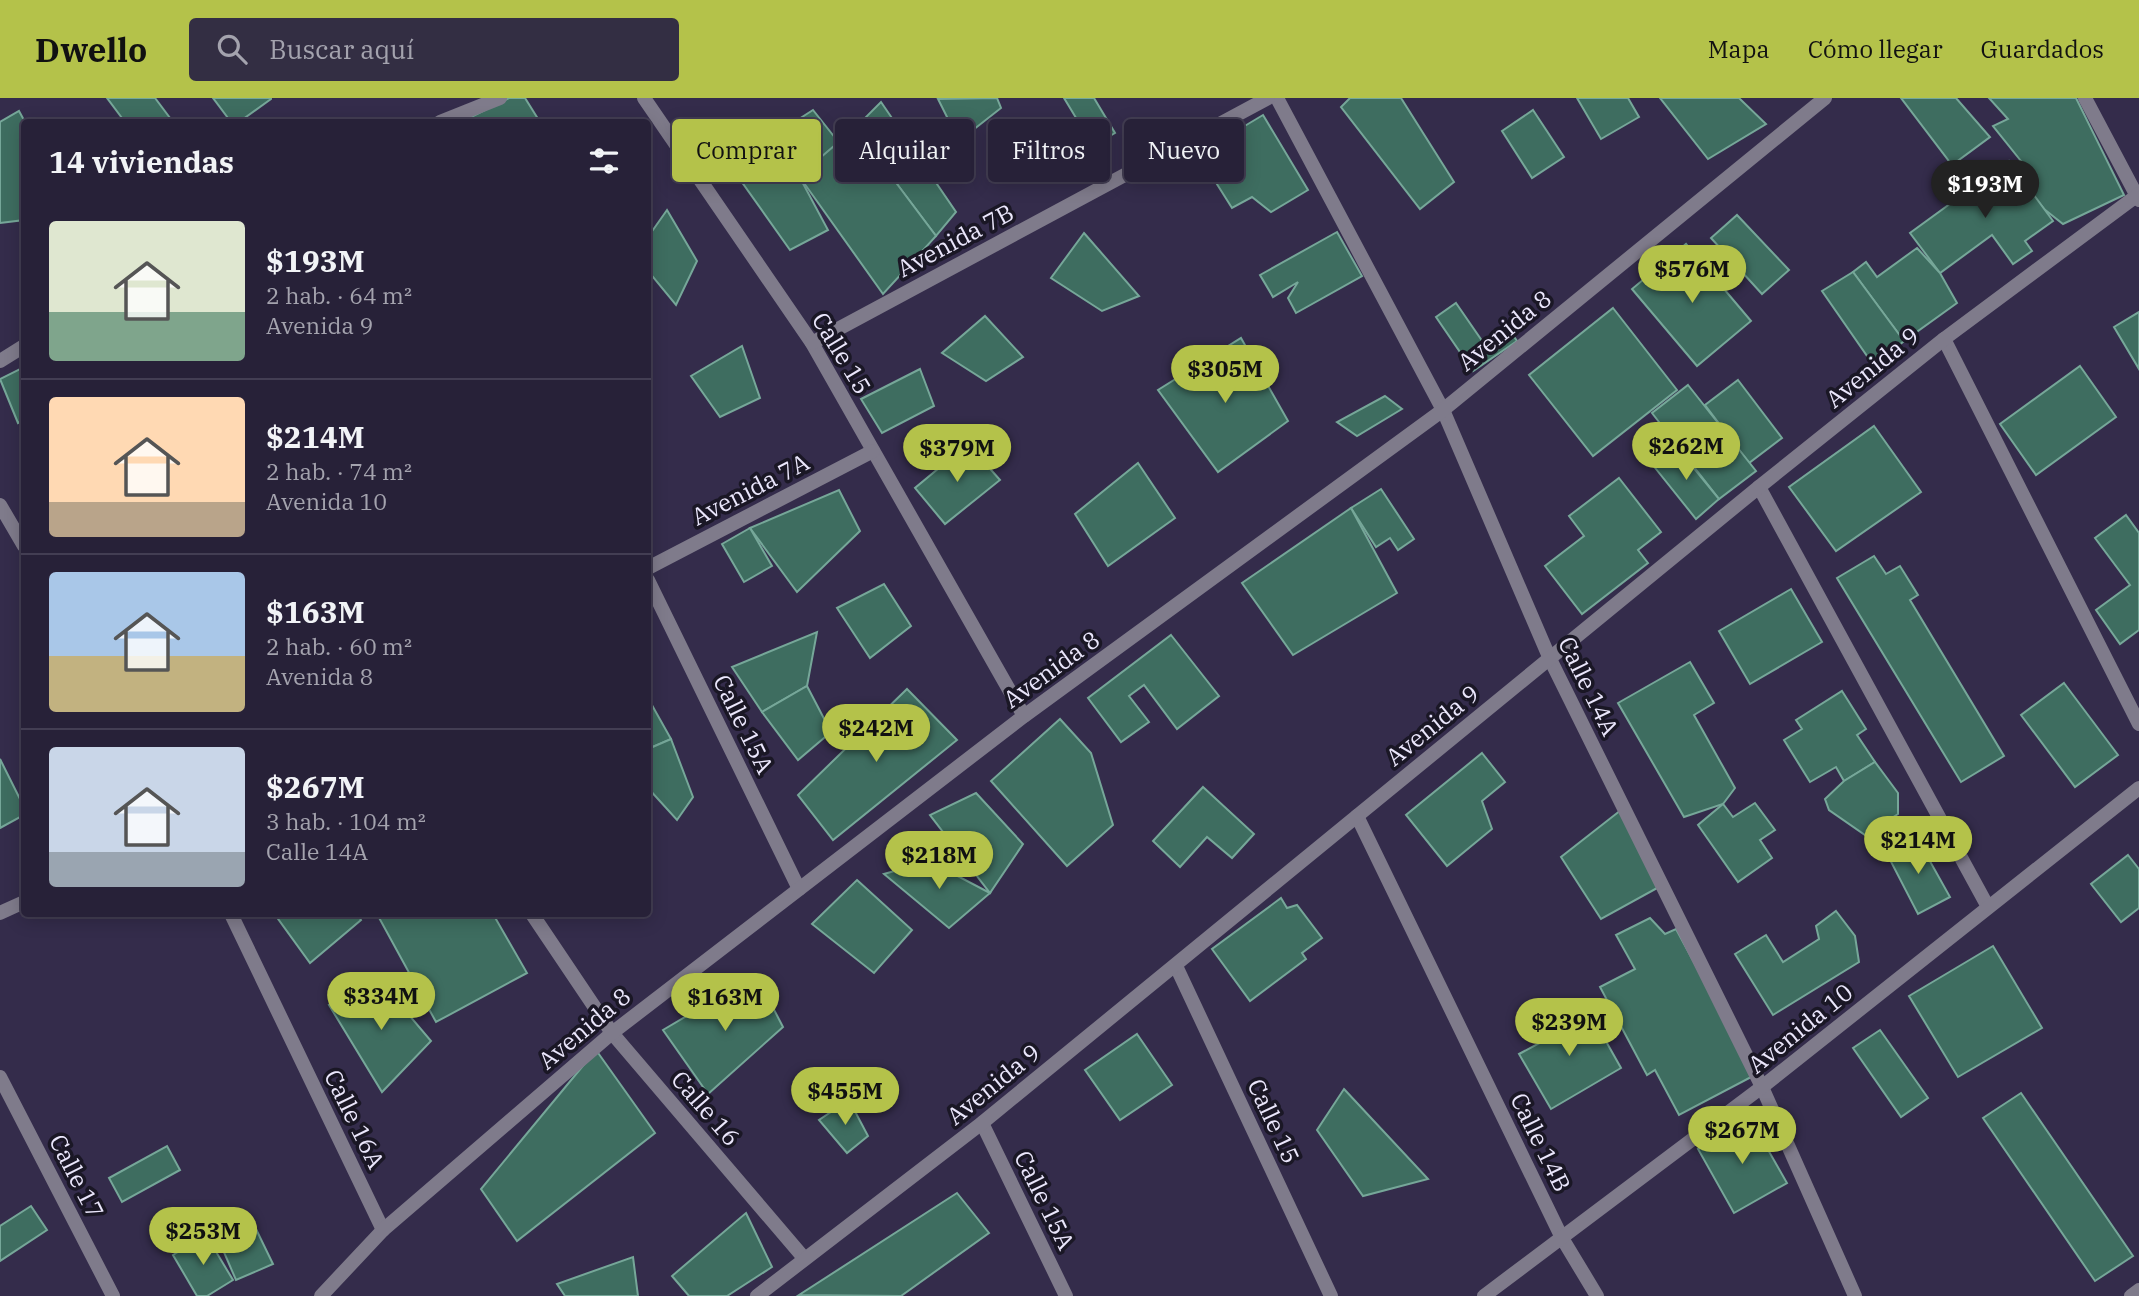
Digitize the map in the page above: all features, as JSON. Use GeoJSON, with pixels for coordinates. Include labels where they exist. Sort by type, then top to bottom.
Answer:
{"type":"FeatureCollection","features":[{"type":"Feature","properties":{"kind":"street"},"geometry":{"type":"LineString","coordinates":[[448,119],[500,98]]}},
{"type":"Feature","properties":{"kind":"street","name":"Calle 15"},"geometry":{"type":"LineString","coordinates":[[644,98],[812,343],[1024,716]]}},
{"type":"Feature","properties":{"kind":"street","name":"Avenida 7B"},"geometry":{"type":"LineString","coordinates":[[812,343],[1268,98]]}},
{"type":"Feature","properties":{"kind":"street","name":"Calle 14A"},"geometry":{"type":"LineString","coordinates":[[1277,98],[1443,410],[1550,659],[1762,1087],[1855,1296]]}},
{"type":"Feature","properties":{"kind":"street","name":"Avenida 8"},"geometry":{"type":"LineString","coordinates":[[321,1296],[383,1230],[612,1033],[1024,716],[1443,410],[1825,98]]}},
{"type":"Feature","properties":{"kind":"street"},"geometry":{"type":"LineString","coordinates":[[2085,98],[2138,196]]}},
{"type":"Feature","properties":{"kind":"street","name":"Avenida 9"},"geometry":{"type":"LineString","coordinates":[[757,1296],[982,1123],[1759,487],[1944,339],[2138,196]]}},
{"type":"Feature","properties":{"kind":"street"},"geometry":{"type":"LineString","coordinates":[[1944,339],[2139,724]]}},
{"type":"Feature","properties":{"kind":"street"},"geometry":{"type":"LineString","coordinates":[[0,360],[21,348]]}},
{"type":"Feature","properties":{"kind":"street","name":"Avenida 7A"},"geometry":{"type":"LineString","coordinates":[[651,566],[873,451]]}},
{"type":"Feature","properties":{"kind":"street"},"geometry":{"type":"LineString","coordinates":[[1759,487],[1988,907]]}},
{"type":"Feature","properties":{"kind":"street"},"geometry":{"type":"LineString","coordinates":[[0,505],[21,541]]}},
{"type":"Feature","properties":{"kind":"street","name":"Calle 15A"},"geometry":{"type":"LineString","coordinates":[[651,586],[799,889]]}},
{"type":"Feature","properties":{"kind":"street","name":"Avenida 10"},"geometry":{"type":"LineString","coordinates":[[1484,1296],[1762,1087],[2139,788]]}},
{"type":"Feature","properties":{"kind":"street","name":"Calle 14B"},"geometry":{"type":"LineString","coordinates":[[1357,816],[1562,1238],[1597,1296]]}},
{"type":"Feature","properties":{"kind":"street"},"geometry":{"type":"LineString","coordinates":[[0,913],[21,903]]}},
{"type":"Feature","properties":{"kind":"street","name":"Calle 16A"},"geometry":{"type":"LineString","coordinates":[[232,917],[383,1230]]}},
{"type":"Feature","properties":{"kind":"street","name":"Calle 16"},"geometry":{"type":"LineString","coordinates":[[533,917],[612,1033],[804,1258]]}},
{"type":"Feature","properties":{"kind":"street","name":"Calle 15"},"geometry":{"type":"LineString","coordinates":[[1176,966],[1331,1296]]}},
{"type":"Feature","properties":{"kind":"street","name":"Calle 17"},"geometry":{"type":"LineString","coordinates":[[0,1077],[113,1296]]}},
{"type":"Feature","properties":{"kind":"street","name":"Calle 15A"},"geometry":{"type":"LineString","coordinates":[[982,1123],[1066,1296]]}},
{"type":"Feature","properties":{"kind":"street"},"geometry":{"type":"LineString","coordinates":[[2131,1296],[2139,1290]]}},
{"type":"Feature","properties":{"kind":"building"},"geometry":{"type":"Polygon","coordinates":[[[107,98],[155,98],[171,119],[123,119],[107,98]]]}},
{"type":"Feature","properties":{"kind":"building"},"geometry":{"type":"Polygon","coordinates":[[[213,98],[271,98],[243,119],[229,119],[213,98]]]}},
{"type":"Feature","properties":{"kind":"building"},"geometry":{"type":"Polygon","coordinates":[[[509,98],[525,98],[538,119],[467,119],[509,98]]]}},
{"type":"Feature","properties":{"kind":"building"},"geometry":{"type":"Polygon","coordinates":[[[997,98],[1001,108],[974,129],[974,119],[948,119],[938,99],[997,98]]]}},
{"type":"Feature","properties":{"kind":"building"},"geometry":{"type":"Polygon","coordinates":[[[1064,98],[1094,98],[1107,119],[1077,119],[1064,98]]]}},
{"type":"Feature","properties":{"kind":"building"},"geometry":{"type":"Polygon","coordinates":[[[1350,98],[1401,98],[1454,182],[1420,209],[1341,107],[1350,98]]]}},
{"type":"Feature","properties":{"kind":"building"},"geometry":{"type":"Polygon","coordinates":[[[1577,98],[1628,98],[1639,117],[1601,139],[1577,98]]]}},
{"type":"Feature","properties":{"kind":"building"},"geometry":{"type":"Polygon","coordinates":[[[1660,98],[1739,98],[1766,124],[1708,159],[1660,98]]]}},
{"type":"Feature","properties":{"kind":"building"},"geometry":{"type":"Polygon","coordinates":[[[1901,98],[1956,98],[1990,137],[1952,165],[1901,98]]]}},
{"type":"Feature","properties":{"kind":"building"},"geometry":{"type":"Polygon","coordinates":[[[1989,98],[2076,98],[2124,195],[2063,224],[2044,209],[2023,183],[2033,176],[1993,126],[2008,119],[1989,98]]]}},
{"type":"Feature","properties":{"kind":"building"},"geometry":{"type":"Polygon","coordinates":[[[881,102],[893,119],[864,119],[881,102]]]}},
{"type":"Feature","properties":{"kind":"building"},"geometry":{"type":"Polygon","coordinates":[[[813,110],[820,119],[799,119],[813,110]]]}},
{"type":"Feature","properties":{"kind":"building"},"geometry":{"type":"Polygon","coordinates":[[[1533,110],[1564,157],[1532,178],[1502,131],[1533,110]]]}},
{"type":"Feature","properties":{"kind":"building"},"geometry":{"type":"Polygon","coordinates":[[[19,111],[23,119],[21,119],[21,220],[0,223],[0,122],[19,111]]]}},
{"type":"Feature","properties":{"kind":"building"},"geometry":{"type":"Polygon","coordinates":[[[1263,115],[1308,190],[1271,212],[1252,197],[1232,208],[1216,182],[1244,182],[1244,126],[1263,115]]]}},
{"type":"Feature","properties":{"kind":"building"},"geometry":{"type":"Polygon","coordinates":[[[821,120],[835,138],[835,148],[821,159],[821,120]]]}},
{"type":"Feature","properties":{"kind":"building"},"geometry":{"type":"Polygon","coordinates":[[[835,145],[835,182],[896,182],[936,236],[883,294],[803,182],[821,182],[821,157],[835,145]]]}},
{"type":"Feature","properties":{"kind":"building"},"geometry":{"type":"Polygon","coordinates":[[[2009,161],[2053,221],[2025,241],[2032,251],[2013,264],[1992,235],[1940,273],[1910,233],[2009,161]]]}},
{"type":"Feature","properties":{"kind":"building"},"geometry":{"type":"Polygon","coordinates":[[[742,182],[802,182],[828,230],[790,250],[742,182]]]}},
{"type":"Feature","properties":{"kind":"building"},"geometry":{"type":"Polygon","coordinates":[[[896,182],[936,182],[956,212],[936,236],[896,182]]]}},
{"type":"Feature","properties":{"kind":"building"},"geometry":{"type":"Polygon","coordinates":[[[667,210],[697,261],[676,305],[651,275],[651,233],[667,210]]]}},
{"type":"Feature","properties":{"kind":"building"},"geometry":{"type":"Polygon","coordinates":[[[1737,215],[1789,270],[1762,294],[1711,238],[1737,215]]]}},
{"type":"Feature","properties":{"kind":"building"},"geometry":{"type":"Polygon","coordinates":[[[1337,232],[1362,276],[1296,313],[1288,298],[1298,282],[1273,297],[1260,275],[1337,232]]]}},
{"type":"Feature","properties":{"kind":"building"},"geometry":{"type":"Polygon","coordinates":[[[1084,233],[1139,296],[1102,311],[1051,278],[1084,233]]]}},
{"type":"Feature","properties":{"kind":"building"},"geometry":{"type":"Polygon","coordinates":[[[1686,244],[1751,321],[1697,366],[1632,289],[1686,244]]]}},
{"type":"Feature","properties":{"kind":"building"},"geometry":{"type":"Polygon","coordinates":[[[1917,248],[1940,273],[1957,303],[1904,341],[1853,272],[1866,262],[1877,277],[1917,248]]]}},
{"type":"Feature","properties":{"kind":"building"},"geometry":{"type":"Polygon","coordinates":[[[1853,272],[1904,341],[1874,366],[1822,291],[1853,272]]]}},
{"type":"Feature","properties":{"kind":"building"},"geometry":{"type":"Polygon","coordinates":[[[1456,303],[1485,345],[1508,328],[1517,341],[1473,371],[1436,317],[1456,303]]]}},
{"type":"Feature","properties":{"kind":"building"},"geometry":{"type":"Polygon","coordinates":[[[1613,308],[1677,390],[1593,456],[1529,375],[1613,308]]]}},
{"type":"Feature","properties":{"kind":"building"},"geometry":{"type":"Polygon","coordinates":[[[2139,312],[2139,369],[2114,327],[2139,312]]]}},
{"type":"Feature","properties":{"kind":"building"},"geometry":{"type":"Polygon","coordinates":[[[985,316],[1023,357],[986,381],[942,353],[985,316]]]}},
{"type":"Feature","properties":{"kind":"building"},"geometry":{"type":"Polygon","coordinates":[[[1241,338],[1288,421],[1218,472],[1158,390],[1241,338]]]}},
{"type":"Feature","properties":{"kind":"building"},"geometry":{"type":"Polygon","coordinates":[[[742,346],[760,398],[720,417],[691,376],[742,346]]]}},
{"type":"Feature","properties":{"kind":"building"},"geometry":{"type":"Polygon","coordinates":[[[2080,366],[2116,417],[2036,475],[2000,424],[2080,366]]]}},
{"type":"Feature","properties":{"kind":"building"},"geometry":{"type":"Polygon","coordinates":[[[21,368],[21,422],[18,423],[0,379],[21,368]]]}},
{"type":"Feature","properties":{"kind":"building"},"geometry":{"type":"Polygon","coordinates":[[[920,369],[934,406],[882,433],[861,399],[920,369]]]}},
{"type":"Feature","properties":{"kind":"building"},"geometry":{"type":"Polygon","coordinates":[[[1738,380],[1782,438],[1749,463],[1705,405],[1738,380]]]}},
{"type":"Feature","properties":{"kind":"building"},"geometry":{"type":"Polygon","coordinates":[[[1688,385],[1756,471],[1719,499],[1652,413],[1688,385]]]}},
{"type":"Feature","properties":{"kind":"building"},"geometry":{"type":"Polygon","coordinates":[[[1385,396],[1402,409],[1357,436],[1337,422],[1385,396]]]}},
{"type":"Feature","properties":{"kind":"building"},"geometry":{"type":"Polygon","coordinates":[[[1874,426],[1921,492],[1836,551],[1789,487],[1874,426]]]}},
{"type":"Feature","properties":{"kind":"building"},"geometry":{"type":"Polygon","coordinates":[[[968,444],[1000,480],[945,524],[915,488],[968,444]]]}},
{"type":"Feature","properties":{"kind":"building"},"geometry":{"type":"Polygon","coordinates":[[[1675,445],[1719,499],[1696,519],[1652,464],[1675,445]]]}},
{"type":"Feature","properties":{"kind":"building"},"geometry":{"type":"Polygon","coordinates":[[[1138,463],[1175,518],[1108,566],[1075,514],[1138,463]]]}},
{"type":"Feature","properties":{"kind":"building"},"geometry":{"type":"Polygon","coordinates":[[[1619,478],[1661,532],[1638,550],[1648,563],[1582,614],[1545,566],[1584,536],[1569,516],[1619,478]]]}},
{"type":"Feature","properties":{"kind":"building"},"geometry":{"type":"Polygon","coordinates":[[[1381,489],[1414,539],[1398,550],[1390,538],[1376,547],[1351,508],[1381,489]]]}},
{"type":"Feature","properties":{"kind":"building"},"geometry":{"type":"Polygon","coordinates":[[[839,490],[860,531],[797,592],[750,528],[839,490]]]}},
{"type":"Feature","properties":{"kind":"building"},"geometry":{"type":"Polygon","coordinates":[[[1351,508],[1397,593],[1293,655],[1242,583],[1351,508]]]}},
{"type":"Feature","properties":{"kind":"building"},"geometry":{"type":"Polygon","coordinates":[[[2126,515],[2139,533],[2139,630],[2120,644],[2096,610],[2130,585],[2095,538],[2126,515]]]}},
{"type":"Feature","properties":{"kind":"building"},"geometry":{"type":"Polygon","coordinates":[[[750,528],[772,566],[744,582],[722,544],[750,528]]]}},
{"type":"Feature","properties":{"kind":"building"},"geometry":{"type":"Polygon","coordinates":[[[1874,556],[1886,574],[1900,566],[1918,595],[1910,600],[2004,756],[1961,782],[1837,578],[1874,556]]]}},
{"type":"Feature","properties":{"kind":"building"},"geometry":{"type":"Polygon","coordinates":[[[884,584],[911,626],[870,658],[837,608],[884,584]]]}},
{"type":"Feature","properties":{"kind":"building"},"geometry":{"type":"Polygon","coordinates":[[[1791,589],[1822,642],[1750,684],[1719,631],[1791,589]]]}},
{"type":"Feature","properties":{"kind":"building"},"geometry":{"type":"Polygon","coordinates":[[[817,632],[807,686],[762,712],[732,667],[817,632]]]}},
{"type":"Feature","properties":{"kind":"building"},"geometry":{"type":"Polygon","coordinates":[[[1171,635],[1219,696],[1177,729],[1144,685],[1129,696],[1149,722],[1121,742],[1088,698],[1171,635]]]}},
{"type":"Feature","properties":{"kind":"building"},"geometry":{"type":"Polygon","coordinates":[[[1690,662],[1714,703],[1694,715],[1735,788],[1723,804],[1684,817],[1618,703],[1690,662]]]}},
{"type":"Feature","properties":{"kind":"building"},"geometry":{"type":"Polygon","coordinates":[[[2064,683],[2118,755],[2075,787],[2021,715],[2064,683]]]}},
{"type":"Feature","properties":{"kind":"building"},"geometry":{"type":"Polygon","coordinates":[[[807,686],[831,732],[798,760],[762,712],[807,686]]]}},
{"type":"Feature","properties":{"kind":"building"},"geometry":{"type":"Polygon","coordinates":[[[907,689],[957,740],[833,840],[798,795],[907,689]]]}},
{"type":"Feature","properties":{"kind":"building"},"geometry":{"type":"Polygon","coordinates":[[[1842,691],[1866,729],[1857,735],[1875,762],[1844,781],[1836,767],[1810,782],[1784,740],[1802,729],[1796,720],[1842,691]]]}},
{"type":"Feature","properties":{"kind":"building"},"geometry":{"type":"Polygon","coordinates":[[[651,703],[671,739],[651,748],[651,703]]]}},
{"type":"Feature","properties":{"kind":"building"},"geometry":{"type":"Polygon","coordinates":[[[1060,719],[1091,753],[1113,825],[1067,866],[991,781],[1060,719]]]}},
{"type":"Feature","properties":{"kind":"building"},"geometry":{"type":"Polygon","coordinates":[[[671,739],[693,797],[677,820],[651,791],[651,748],[671,739]]]}},
{"type":"Feature","properties":{"kind":"building"},"geometry":{"type":"Polygon","coordinates":[[[1482,753],[1505,782],[1482,801],[1492,829],[1447,866],[1406,815],[1482,753]]]}},
{"type":"Feature","properties":{"kind":"building"},"geometry":{"type":"Polygon","coordinates":[[[0,759],[21,801],[21,817],[0,828],[0,759]]]}},
{"type":"Feature","properties":{"kind":"building"},"geometry":{"type":"Polygon","coordinates":[[[1875,762],[1898,793],[1898,814],[1865,835],[1829,810],[1825,799],[1844,781],[1875,762]]]}},
{"type":"Feature","properties":{"kind":"building"},"geometry":{"type":"Polygon","coordinates":[[[1203,787],[1254,834],[1232,858],[1207,837],[1180,867],[1153,841],[1203,787]]]}},
{"type":"Feature","properties":{"kind":"building"},"geometry":{"type":"Polygon","coordinates":[[[976,793],[1023,844],[990,893],[930,815],[976,793]]]}},
{"type":"Feature","properties":{"kind":"building"},"geometry":{"type":"Polygon","coordinates":[[[1755,803],[1775,830],[1760,840],[1772,858],[1738,882],[1698,825],[1723,804],[1733,817],[1755,803]]]}},
{"type":"Feature","properties":{"kind":"building"},"geometry":{"type":"Polygon","coordinates":[[[1621,810],[1659,887],[1601,919],[1561,857],[1621,810]]]}},
{"type":"Feature","properties":{"kind":"building"},"geometry":{"type":"Polygon","coordinates":[[[1917,838],[1950,897],[1918,914],[1887,854],[1917,838]]]}},
{"type":"Feature","properties":{"kind":"building"},"geometry":{"type":"Polygon","coordinates":[[[2128,855],[2139,869],[2139,908],[2121,922],[2091,884],[2128,855]]]}},
{"type":"Feature","properties":{"kind":"building"},"geometry":{"type":"Polygon","coordinates":[[[929,861],[990,893],[949,928],[884,874],[929,861]]]}},
{"type":"Feature","properties":{"kind":"building"},"geometry":{"type":"Polygon","coordinates":[[[857,880],[912,930],[874,973],[812,924],[857,880]]]}},
{"type":"Feature","properties":{"kind":"building"},"geometry":{"type":"Polygon","coordinates":[[[1281,898],[1287,908],[1297,905],[1322,938],[1302,953],[1306,959],[1250,1001],[1212,949],[1281,898]]]}},
{"type":"Feature","properties":{"kind":"building"},"geometry":{"type":"Polygon","coordinates":[[[1836,911],[1855,936],[1859,962],[1773,1015],[1735,954],[1766,935],[1783,962],[1819,939],[1816,926],[1836,911]]]}},
{"type":"Feature","properties":{"kind":"building"},"geometry":{"type":"Polygon","coordinates":[[[277,917],[359,917],[361,920],[310,963],[277,917]]]}},
{"type":"Feature","properties":{"kind":"building"},"geometry":{"type":"Polygon","coordinates":[[[379,917],[495,917],[527,973],[436,1022],[379,917]]]}},
{"type":"Feature","properties":{"kind":"building"},"geometry":{"type":"Polygon","coordinates":[[[1650,918],[1665,934],[1676,929],[1755,1075],[1679,1115],[1655,1070],[1647,1075],[1600,987],[1635,969],[1616,935],[1650,918]]]}},
{"type":"Feature","properties":{"kind":"building"},"geometry":{"type":"Polygon","coordinates":[[[1993,946],[2042,1028],[1958,1077],[1909,996],[1993,946]]]}},
{"type":"Feature","properties":{"kind":"building"},"geometry":{"type":"Polygon","coordinates":[[[756,975],[783,1027],[708,1094],[663,1030],[756,975]]]}},
{"type":"Feature","properties":{"kind":"building"},"geometry":{"type":"Polygon","coordinates":[[[381,982],[431,1041],[382,1092],[329,1005],[381,982]]]}},
{"type":"Feature","properties":{"kind":"building"},"geometry":{"type":"Polygon","coordinates":[[[1560,1009],[1569,1025],[1590,1013],[1621,1068],[1551,1109],[1519,1054],[1547,1039],[1538,1022],[1560,1009]]]}},
{"type":"Feature","properties":{"kind":"building"},"geometry":{"type":"Polygon","coordinates":[[[1880,1030],[1928,1098],[1901,1117],[1853,1048],[1880,1030]]]}},
{"type":"Feature","properties":{"kind":"building"},"geometry":{"type":"Polygon","coordinates":[[[1137,1034],[1172,1085],[1120,1120],[1085,1070],[1137,1034]]]}},
{"type":"Feature","properties":{"kind":"building"},"geometry":{"type":"Polygon","coordinates":[[[596,1050],[655,1133],[517,1241],[481,1189],[596,1050]]]}},
{"type":"Feature","properties":{"kind":"building"},"geometry":{"type":"Polygon","coordinates":[[[1344,1089],[1428,1179],[1363,1196],[1317,1130],[1344,1089]]]}},
{"type":"Feature","properties":{"kind":"building"},"geometry":{"type":"Polygon","coordinates":[[[2021,1093],[2133,1256],[2095,1281],[1983,1118],[2021,1093]]]}},
{"type":"Feature","properties":{"kind":"building"},"geometry":{"type":"Polygon","coordinates":[[[849,1100],[868,1136],[847,1153],[819,1120],[849,1100]]]}},
{"type":"Feature","properties":{"kind":"building"},"geometry":{"type":"Polygon","coordinates":[[[1751,1120],[1787,1183],[1734,1213],[1698,1149],[1751,1120]]]}},
{"type":"Feature","properties":{"kind":"building"},"geometry":{"type":"Polygon","coordinates":[[[167,1146],[180,1170],[122,1202],[109,1178],[167,1146]]]}},
{"type":"Feature","properties":{"kind":"building"},"geometry":{"type":"Polygon","coordinates":[[[957,1193],[989,1233],[901,1296],[799,1295],[957,1193]]]}},
{"type":"Feature","properties":{"kind":"building"},"geometry":{"type":"Polygon","coordinates":[[[31,1206],[47,1230],[0,1261],[0,1226],[31,1206]]]}},
{"type":"Feature","properties":{"kind":"building"},"geometry":{"type":"Polygon","coordinates":[[[746,1213],[772,1267],[727,1296],[689,1296],[672,1276],[746,1213]]]}},
{"type":"Feature","properties":{"kind":"building"},"geometry":{"type":"Polygon","coordinates":[[[255,1227],[273,1264],[236,1280],[220,1243],[255,1227]]]}},
{"type":"Feature","properties":{"kind":"building"},"geometry":{"type":"Polygon","coordinates":[[[206,1235],[233,1280],[207,1296],[197,1296],[173,1255],[206,1235]]]}},
{"type":"Feature","properties":{"kind":"building"},"geometry":{"type":"Polygon","coordinates":[[[633,1257],[638,1296],[565,1296],[557,1284],[633,1257]]]}}]}
